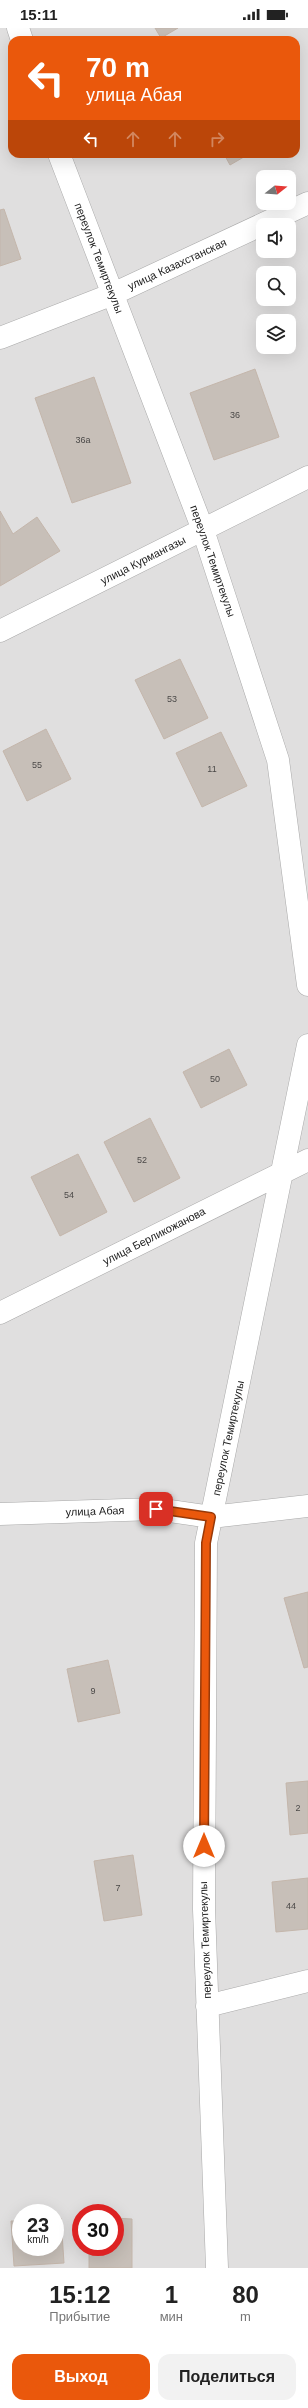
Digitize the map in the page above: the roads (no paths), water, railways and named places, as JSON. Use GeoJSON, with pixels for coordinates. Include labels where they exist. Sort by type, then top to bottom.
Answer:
{"type":"FeatureCollection","features":[{"type":"Feature","properties":{"kind":"street","name":"переулок Темиртекулы"},"geometry":{"type":"LineString","coordinates":[[61,158],[203,530],[278,760],[308,985]]}},
{"type":"Feature","properties":{"kind":"street","name":"улица Казахстанская"},"geometry":{"type":"LineString","coordinates":[[0,338],[112,294],[308,203]]}},
{"type":"Feature","properties":{"kind":"street","name":"улица Курмангазы"},"geometry":{"type":"LineString","coordinates":[[0,631],[308,477]]}},
{"type":"Feature","properties":{"kind":"street","name":"переулок Темиртекулы"},"geometry":{"type":"LineString","coordinates":[[217,2268],[204,1910],[206,1543],[308,1045]]}},
{"type":"Feature","properties":{"kind":"street","name":"улица Берликожанова"},"geometry":{"type":"LineString","coordinates":[[0,1313],[308,1160]]}},
{"type":"Feature","properties":{"kind":"street","name":"улица Абая"},"geometry":{"type":"LineString","coordinates":[[0,1514],[156,1509],[211,1517],[308,1506]]}},
{"type":"Feature","properties":{"kind":"street"},"geometry":{"type":"LineString","coordinates":[[207,2006],[308,1982]]}}]}
